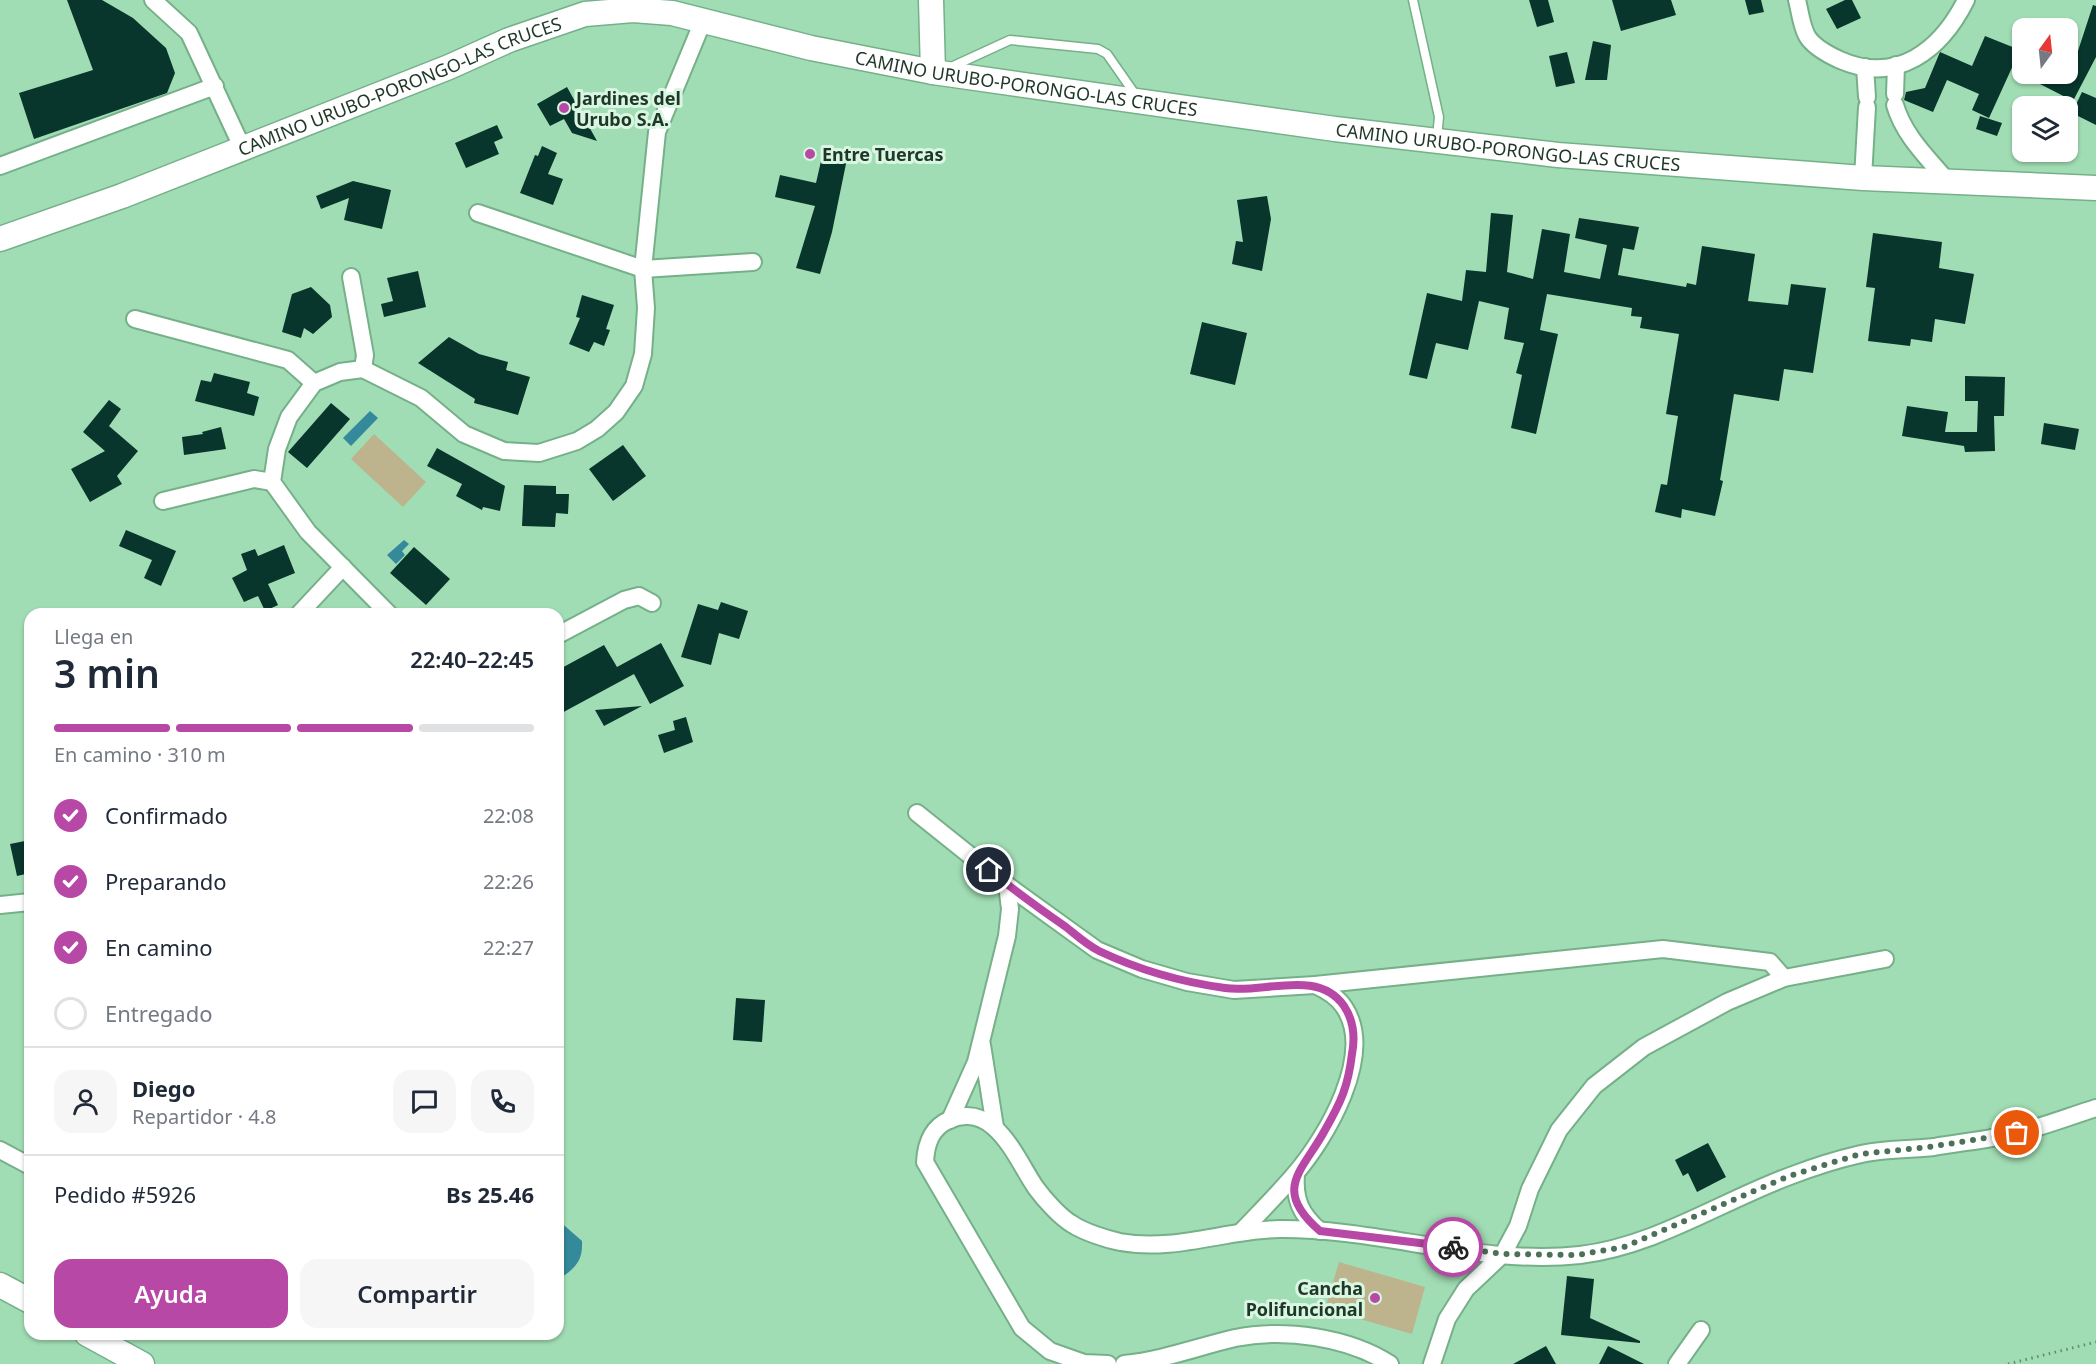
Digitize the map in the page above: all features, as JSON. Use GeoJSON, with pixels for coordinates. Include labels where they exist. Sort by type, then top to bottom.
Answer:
{"type":"FeatureCollection","features":[{"type":"Feature","properties":{"kind":"main road"},"geometry":{"type":"LineString","coordinates":[[931,0],[937,72]]}},
{"type":"Feature","properties":{"kind":"main road","name":"CAMINO URUBO-PORONGO-LAS CRUCES"},"geometry":{"type":"LineString","coordinates":[[0,239],[122,196],[449,67],[509,40],[585,14],[633,10],[672,13],[822,51],[937,72],[1139,99],[1335,129],[1558,155],[1863,178],[2096,188]]}},
{"type":"Feature","properties":{"kind":"main road"},"geometry":{"type":"LineString","coordinates":[[0,1285],[24,1299]]}},
{"type":"Feature","properties":{"kind":"main road"},"geometry":{"type":"LineString","coordinates":[[98,1340],[142,1364]]}},
{"type":"Feature","properties":{"kind":"street"},"geometry":{"type":"LineString","coordinates":[[153,0],[189,33],[242,147]]}},
{"type":"Feature","properties":{"kind":"street"},"geometry":{"type":"LineString","coordinates":[[1797,0],[1807,37],[1828,55],[1854,66],[1882,68],[1909,62],[1932,47],[1953,26],[1966,0]]}},
{"type":"Feature","properties":{"kind":"street"},"geometry":{"type":"LineString","coordinates":[[383,608],[308,532],[272,482],[277,449],[289,417],[314,383],[339,372],[363,369],[421,398],[464,434],[504,451],[539,453],[577,441],[597,429],[616,412],[634,386],[643,354],[646,308],[643,269],[657,132],[703,21]]}},
{"type":"Feature","properties":{"kind":"street"},"geometry":{"type":"LineString","coordinates":[[1896,65],[1895,100],[1900,123],[1909,137],[1949,183]]}},
{"type":"Feature","properties":{"kind":"street"},"geometry":{"type":"LineString","coordinates":[[1863,178],[1867,102],[1865,67]]}},
{"type":"Feature","properties":{"kind":"street"},"geometry":{"type":"LineString","coordinates":[[0,166],[215,86]]}},
{"type":"Feature","properties":{"kind":"street"},"geometry":{"type":"LineString","coordinates":[[478,213],[643,269],[753,262]]}},
{"type":"Feature","properties":{"kind":"street"},"geometry":{"type":"LineString","coordinates":[[351,277],[365,355],[363,369]]}},
{"type":"Feature","properties":{"kind":"street"},"geometry":{"type":"LineString","coordinates":[[135,319],[288,360],[314,383]]}},
{"type":"Feature","properties":{"kind":"street"},"geometry":{"type":"LineString","coordinates":[[163,501],[254,479],[272,482]]}},
{"type":"Feature","properties":{"kind":"street"},"geometry":{"type":"LineString","coordinates":[[305,608],[343,567]]}},
{"type":"Feature","properties":{"kind":"street"},"geometry":{"type":"LineString","coordinates":[[564,632],[624,600],[639,596],[652,603]]}},
{"type":"Feature","properties":{"kind":"street"},"geometry":{"type":"LineString","coordinates":[[917,813],[1007,885],[1097,950],[1142,969],[1187,982],[1234,990],[1315,985],[1663,949],[1770,962],[1784,978]]}},
{"type":"Feature","properties":{"kind":"street"},"geometry":{"type":"LineString","coordinates":[[1007,885],[1010,909],[1007,936],[976,1062],[950,1120],[930,1136],[925,1162],[1022,1328],[1050,1351],[1084,1363],[1108,1364]]}},
{"type":"Feature","properties":{"kind":"street"},"geometry":{"type":"LineString","coordinates":[[0,904],[24,902]]}},
{"type":"Feature","properties":{"kind":"street"},"geometry":{"type":"LineString","coordinates":[[1432,1364],[1447,1318],[1466,1289],[1503,1254],[1518,1226],[1530,1189],[1559,1130],[1594,1086],[1644,1047],[1727,1002],[1784,978],[1885,959]]}},
{"type":"Feature","properties":{"kind":"street"},"geometry":{"type":"LineString","coordinates":[[1241,1232],[1296,1173],[1324,1133],[1348,1086],[1354,1040],[1352,1022],[1344,1006],[1331,993],[1315,985]]}},
{"type":"Feature","properties":{"kind":"street"},"geometry":{"type":"LineString","coordinates":[[981,1041],[995,1127]]}},
{"type":"Feature","properties":{"kind":"street"},"geometry":{"type":"LineString","coordinates":[[950,1120],[976,1118],[995,1127],[1008,1141],[1037,1189],[1071,1224],[1119,1242],[1160,1244],[1241,1232],[1320,1231],[1503,1254],[1577,1255],[1624,1247],[1789,1176],[1860,1154],[1929,1147],[2017,1133],[2096,1108]]}},
{"type":"Feature","properties":{"kind":"street"},"geometry":{"type":"LineString","coordinates":[[0,1150],[24,1163]]}},
{"type":"Feature","properties":{"kind":"street"},"geometry":{"type":"LineString","coordinates":[[1296,1173],[1295,1190],[1298,1206],[1307,1220],[1320,1231]]}},
{"type":"Feature","properties":{"kind":"street"},"geometry":{"type":"LineString","coordinates":[[1677,1364],[1701,1330]]}},
{"type":"Feature","properties":{"kind":"street"},"geometry":{"type":"LineString","coordinates":[[1124,1364],[1158,1360],[1237,1338],[1305,1334],[1371,1352],[1390,1364]]}},
{"type":"Feature","properties":{"kind":"lane"},"geometry":{"type":"LineString","coordinates":[[1413,0],[1439,117],[1437,140]]}},
{"type":"Feature","properties":{"kind":"lane"},"geometry":{"type":"LineString","coordinates":[[937,72],[1010,40],[1098,49],[1107,54],[1139,99]]}},
{"type":"Feature","properties":{"kind":"path"},"geometry":{"type":"LineString","coordinates":[[2008,1364],[2096,1342]]}},
{"type":"Feature","properties":{"kind":"shaded area"},"geometry":{"type":"Polygon","coordinates":[[[374,434],[426,482],[403,507],[351,459],[374,434]]]}},
{"type":"Feature","properties":{"kind":"shaded area","name":"Cancha Polifuncional"},"geometry":{"type":"Polygon","coordinates":[[[1339,1262],[1425,1287],[1412,1334],[1325,1309],[1339,1262]]]}},
{"type":"Feature","properties":{"kind":"water"},"geometry":{"type":"Polygon","coordinates":[[[370,411],[378,418],[351,446],[343,438],[370,411]]]}},
{"type":"Feature","properties":{"kind":"water"},"geometry":{"type":"Polygon","coordinates":[[[404,540],[409,544],[402,551],[405,555],[396,564],[387,555],[404,540]]]}},
{"type":"Feature","properties":{"kind":"water"},"geometry":{"type":"Polygon","coordinates":[[[564,1225],[582,1241],[577,1264],[564,1276],[564,1225]]]}},
{"type":"Feature","properties":{"kind":"building"},"geometry":{"type":"Polygon","coordinates":[[[67,0],[102,0],[133,18],[166,48],[175,73],[167,93],[34,139],[19,93],[93,70],[67,0]]]}},
{"type":"Feature","properties":{"kind":"building"},"geometry":{"type":"Polygon","coordinates":[[[1529,0],[1548,0],[1554,22],[1537,27],[1529,0]]]}},
{"type":"Feature","properties":{"kind":"building"},"geometry":{"type":"Polygon","coordinates":[[[1612,0],[1671,0],[1676,15],[1621,31],[1612,0]]]}},
{"type":"Feature","properties":{"kind":"building"},"geometry":{"type":"Polygon","coordinates":[[[1745,0],[1761,0],[1764,12],[1749,15],[1745,0]]]}},
{"type":"Feature","properties":{"kind":"building"},"geometry":{"type":"Polygon","coordinates":[[[1845,0],[1852,0],[1861,18],[1837,29],[1826,9],[1845,0]]]}},
{"type":"Feature","properties":{"kind":"building"},"geometry":{"type":"Polygon","coordinates":[[[2093,5],[2096,6],[2096,57],[2076,96],[2063,96],[2040,84],[2078,84],[2078,51],[2093,5]]]}},
{"type":"Feature","properties":{"kind":"building"},"geometry":{"type":"Polygon","coordinates":[[[1985,36],[2012,47],[2012,68],[1989,118],[1972,110],[1979,94],[1947,80],[1933,112],[1904,100],[1906,92],[1925,88],[1940,52],[1972,66],[1985,36]]]}},
{"type":"Feature","properties":{"kind":"building"},"geometry":{"type":"Polygon","coordinates":[[[1593,41],[1611,45],[1607,80],[1585,80],[1593,41]]]}},
{"type":"Feature","properties":{"kind":"building"},"geometry":{"type":"Polygon","coordinates":[[[1567,52],[1575,83],[1556,87],[1549,56],[1567,52]]]}},
{"type":"Feature","properties":{"kind":"building"},"geometry":{"type":"Polygon","coordinates":[[[567,87],[597,141],[572,133],[564,119],[550,126],[537,104],[567,87]]]}},
{"type":"Feature","properties":{"kind":"building"},"geometry":{"type":"Polygon","coordinates":[[[2082,92],[2096,98],[2096,125],[2078,116],[2078,100],[2082,92]]]}},
{"type":"Feature","properties":{"kind":"building"},"geometry":{"type":"Polygon","coordinates":[[[1980,116],[2002,123],[1997,136],[1976,129],[1980,116]]]}},
{"type":"Feature","properties":{"kind":"building"},"geometry":{"type":"Polygon","coordinates":[[[497,125],[503,138],[494,142],[499,154],[466,168],[455,143],[497,125]]]}},
{"type":"Feature","properties":{"kind":"building"},"geometry":{"type":"Polygon","coordinates":[[[542,146],[557,153],[548,174],[563,179],[553,205],[520,193],[535,155],[538,156],[542,146]]]}},
{"type":"Feature","properties":{"kind":"building"},"geometry":{"type":"Polygon","coordinates":[[[824,148],[848,154],[832,232],[820,274],[796,268],[815,206],[775,197],[780,175],[816,183],[824,148]]]}},
{"type":"Feature","properties":{"kind":"building"},"geometry":{"type":"Polygon","coordinates":[[[353,181],[391,190],[382,229],[344,220],[349,198],[321,209],[316,196],[353,181]]]}},
{"type":"Feature","properties":{"kind":"building"},"geometry":{"type":"Polygon","coordinates":[[[1267,196],[1271,219],[1262,271],[1232,264],[1236,241],[1243,242],[1237,200],[1267,196]]]}},
{"type":"Feature","properties":{"kind":"building"},"geometry":{"type":"Polygon","coordinates":[[[1491,213],[1513,215],[1507,272],[1533,279],[1542,229],[1570,234],[1564,272],[1600,279],[1607,245],[1575,238],[1579,218],[1639,227],[1634,250],[1623,248],[1618,275],[1686,287],[1687,283],[1696,285],[1702,246],[1755,254],[1748,301],[1788,305],[1791,284],[1826,288],[1813,373],[1784,369],[1779,401],[1734,394],[1720,480],[1723,481],[1715,516],[1682,509],[1681,518],[1655,512],[1661,484],[1667,485],[1678,416],[1666,414],[1679,334],[1640,328],[1642,317],[1631,316],[1632,308],[1547,294],[1540,330],[1558,334],[1536,434],[1511,428],[1522,375],[1516,373],[1524,343],[1504,339],[1509,308],[1479,301],[1468,350],[1436,343],[1427,379],[1409,375],[1427,293],[1462,301],[1466,270],[1486,272],[1491,213]]]}},
{"type":"Feature","properties":{"kind":"building"},"geometry":{"type":"Polygon","coordinates":[[[1873,233],[1942,242],[1939,268],[1974,274],[1965,324],[1935,319],[1932,342],[1911,339],[1910,346],[1868,341],[1875,288],[1866,287],[1873,233]]]}},
{"type":"Feature","properties":{"kind":"building"},"geometry":{"type":"Polygon","coordinates":[[[418,271],[426,307],[384,317],[381,304],[393,301],[387,278],[418,271]]]}},
{"type":"Feature","properties":{"kind":"building"},"geometry":{"type":"Polygon","coordinates":[[[311,287],[330,305],[332,317],[313,334],[304,328],[301,338],[282,332],[292,294],[311,287]]]}},
{"type":"Feature","properties":{"kind":"building"},"geometry":{"type":"Polygon","coordinates":[[[582,295],[614,305],[606,329],[610,330],[604,346],[594,342],[589,352],[569,344],[580,318],[576,317],[582,295]]]}},
{"type":"Feature","properties":{"kind":"building"},"geometry":{"type":"Polygon","coordinates":[[[1202,322],[1247,333],[1235,385],[1190,374],[1202,322]]]}},
{"type":"Feature","properties":{"kind":"building"},"geometry":{"type":"Polygon","coordinates":[[[449,337],[479,354],[508,362],[506,370],[530,377],[518,415],[474,403],[475,399],[418,363],[449,337]]]}},
{"type":"Feature","properties":{"kind":"building"},"geometry":{"type":"Polygon","coordinates":[[[214,373],[250,382],[247,393],[259,397],[254,416],[195,401],[201,380],[211,382],[214,373]]]}},
{"type":"Feature","properties":{"kind":"building"},"geometry":{"type":"Polygon","coordinates":[[[1965,376],[2005,377],[2004,416],[1994,416],[1995,451],[1965,452],[1964,446],[1902,436],[1907,406],[1948,412],[1945,432],[1977,432],[1978,401],[1965,401],[1965,376]]]}},
{"type":"Feature","properties":{"kind":"building"},"geometry":{"type":"Polygon","coordinates":[[[109,400],[121,409],[109,426],[138,451],[117,476],[122,484],[90,502],[71,469],[105,451],[83,432],[109,400]]]}},
{"type":"Feature","properties":{"kind":"building"},"geometry":{"type":"Polygon","coordinates":[[[331,403],[350,419],[307,468],[288,452],[331,403]]]}},
{"type":"Feature","properties":{"kind":"building"},"geometry":{"type":"Polygon","coordinates":[[[2044,423],[2079,429],[2075,450],[2041,444],[2044,423]]]}},
{"type":"Feature","properties":{"kind":"building"},"geometry":{"type":"Polygon","coordinates":[[[221,427],[226,449],[184,455],[182,437],[203,434],[202,432],[221,427]]]}},
{"type":"Feature","properties":{"kind":"building"},"geometry":{"type":"Polygon","coordinates":[[[623,445],[646,476],[613,501],[589,469],[623,445]]]}},
{"type":"Feature","properties":{"kind":"building"},"geometry":{"type":"Polygon","coordinates":[[[437,448],[505,486],[500,511],[483,507],[482,510],[456,496],[462,484],[427,466],[437,448]]]}},
{"type":"Feature","properties":{"kind":"building"},"geometry":{"type":"Polygon","coordinates":[[[524,485],[556,486],[556,494],[569,494],[568,514],[556,513],[555,527],[522,526],[524,485]]]}},
{"type":"Feature","properties":{"kind":"building"},"geometry":{"type":"Polygon","coordinates":[[[126,530],[176,551],[161,586],[144,578],[152,560],[119,546],[126,530]]]}},
{"type":"Feature","properties":{"kind":"building"},"geometry":{"type":"Polygon","coordinates":[[[284,545],[295,573],[268,584],[278,605],[272,608],[264,608],[258,596],[244,602],[232,578],[247,570],[241,554],[255,549],[258,556],[284,545]]]}},
{"type":"Feature","properties":{"kind":"building"},"geometry":{"type":"Polygon","coordinates":[[[414,547],[450,579],[426,605],[390,573],[414,547]]]}},
{"type":"Feature","properties":{"kind":"building"},"geometry":{"type":"Polygon","coordinates":[[[721,602],[748,611],[739,639],[719,633],[711,665],[681,657],[698,604],[718,610],[721,602]]]}},
{"type":"Feature","properties":{"kind":"building"},"geometry":{"type":"Polygon","coordinates":[[[661,643],[684,686],[650,704],[634,674],[564,712],[564,667],[604,645],[617,667],[661,643]]]}},
{"type":"Feature","properties":{"kind":"building"},"geometry":{"type":"Polygon","coordinates":[[[642,706],[604,726],[595,710],[642,706]]]}},
{"type":"Feature","properties":{"kind":"building"},"geometry":{"type":"Polygon","coordinates":[[[686,717],[693,742],[664,753],[658,735],[675,730],[673,721],[686,717]]]}},
{"type":"Feature","properties":{"kind":"building"},"geometry":{"type":"Polygon","coordinates":[[[24,841],[24,874],[17,876],[10,844],[24,841]]]}},
{"type":"Feature","properties":{"kind":"building"},"geometry":{"type":"Polygon","coordinates":[[[736,998],[765,1000],[762,1042],[733,1040],[736,998]]]}},
{"type":"Feature","properties":{"kind":"building"},"geometry":{"type":"Polygon","coordinates":[[[1708,1143],[1726,1177],[1697,1192],[1688,1173],[1683,1176],[1675,1160],[1708,1143]]]}},
{"type":"Feature","properties":{"kind":"building"},"geometry":{"type":"Polygon","coordinates":[[[1567,1276],[1594,1279],[1590,1318],[1640,1343],[1561,1335],[1567,1276]]]}},
{"type":"Feature","properties":{"kind":"building"},"geometry":{"type":"Polygon","coordinates":[[[1546,1346],[1556,1364],[1513,1364],[1546,1346]]]}},
{"type":"Feature","properties":{"kind":"building"},"geometry":{"type":"Polygon","coordinates":[[[1608,1346],[1644,1364],[1599,1364],[1608,1346]]]}},
{"type":"Feature","properties":{"kind":"way so far"},"geometry":{"type":"LineString","coordinates":[[1453,1247],[1503,1254],[1577,1255],[1624,1247],[1789,1176],[1860,1154],[1929,1147],[2017,1133]]}},
{"type":"Feature","properties":{"kind":"place","name":"Jardines del Urubo S.A."},"geometry":{"type":"Point","coordinates":[564,108]}},
{"type":"Feature","properties":{"kind":"place","name":"Entre Tuercas"},"geometry":{"type":"Point","coordinates":[810,154]}},
{"type":"Feature","properties":{"kind":"place","name":"Cancha Polifuncional"},"geometry":{"type":"Point","coordinates":[1375,1298]}},
{"type":"Feature","properties":{"kind":"route"},"geometry":{"type":"LineString","coordinates":[[989,870],[1097,950],[1142,969],[1187,982],[1234,990],[1315,985],[1331,993],[1344,1006],[1352,1022],[1354,1040],[1348,1086],[1324,1133],[1296,1173],[1295,1190],[1298,1206],[1307,1220],[1320,1231],[1453,1247]]}}]}
